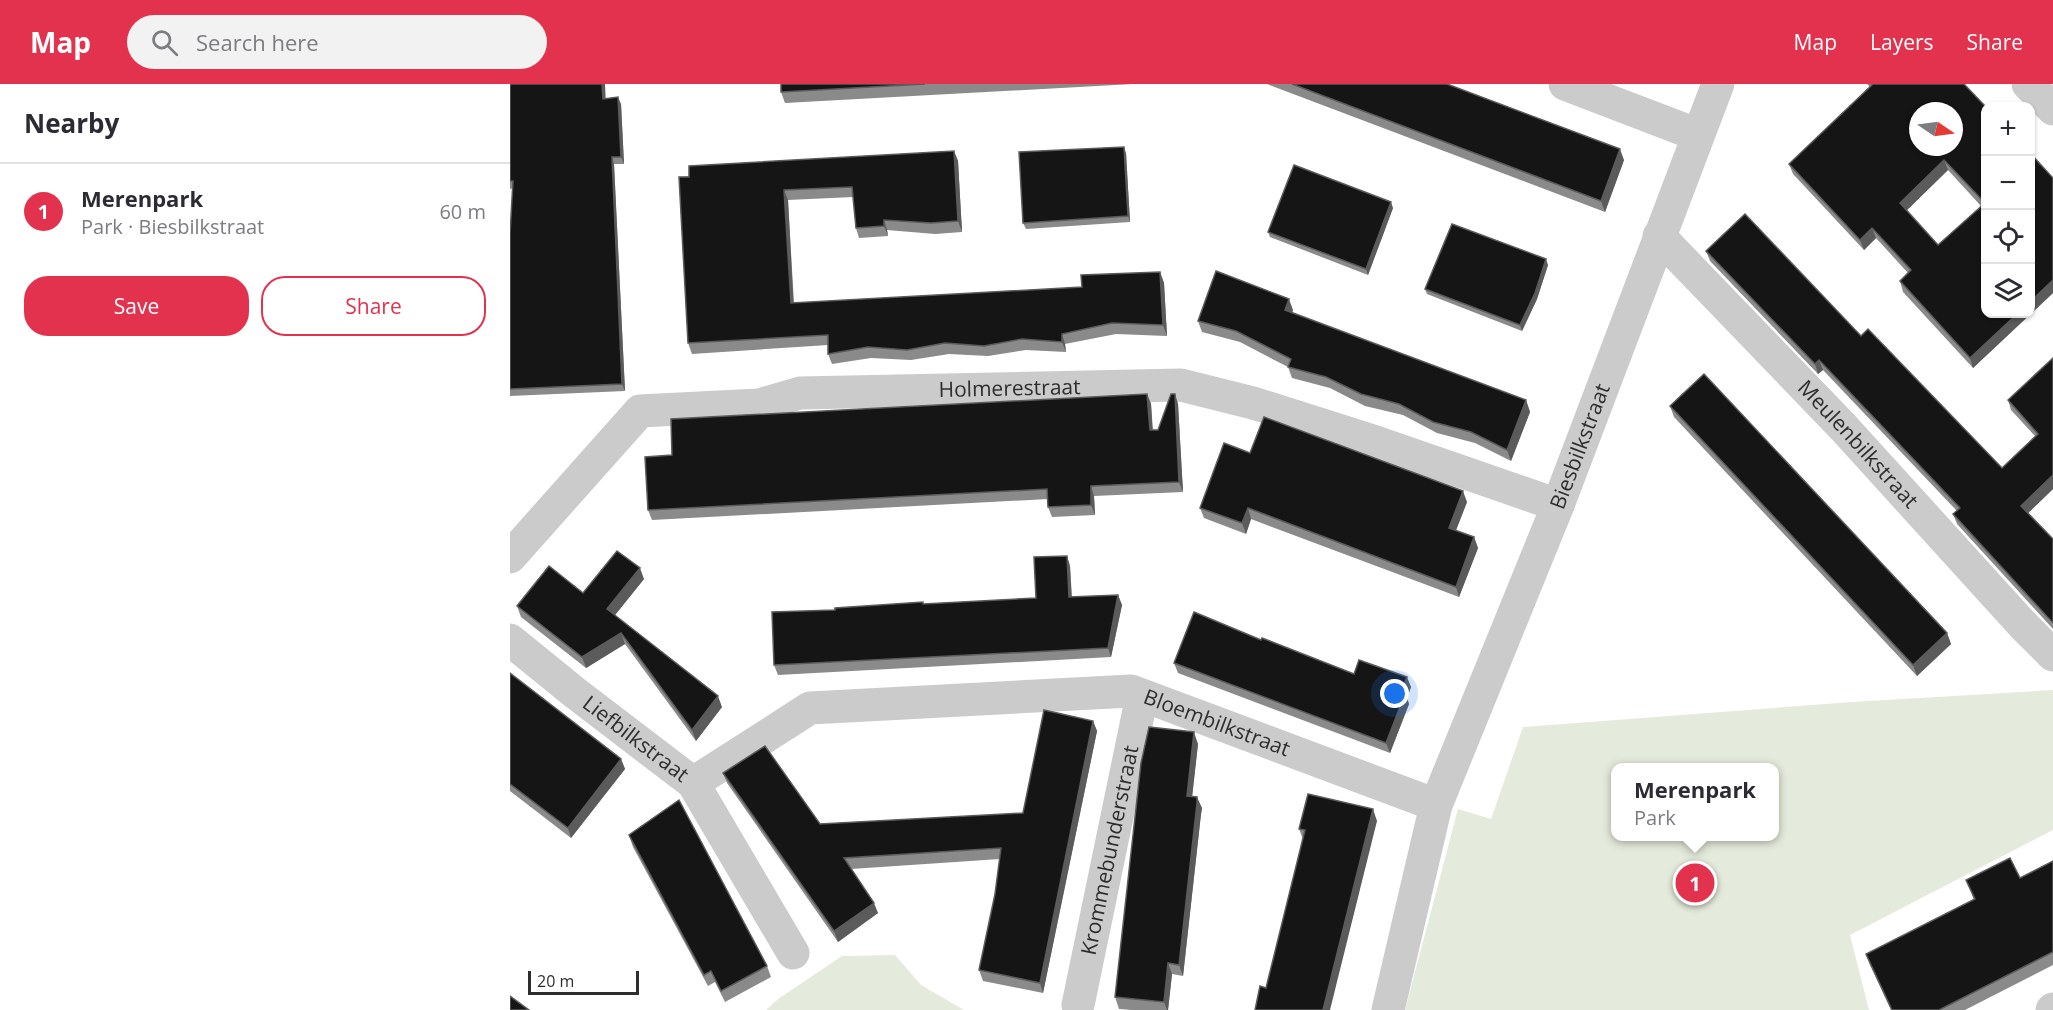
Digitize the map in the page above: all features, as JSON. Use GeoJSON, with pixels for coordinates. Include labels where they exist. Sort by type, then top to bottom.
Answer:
{"type":"FeatureCollection","features":[{"type":"Feature","properties":{"kind":"street"},"geometry":{"type":"LineString","coordinates":[[1565,84],[1698,135]]}},
{"type":"Feature","properties":{"kind":"street","name":"Biesbilkstraat"},"geometry":{"type":"LineString","coordinates":[[1436,805],[1558,505],[1718,84]]}},
{"type":"Feature","properties":{"kind":"street"},"geometry":{"type":"LineString","coordinates":[[2028,84],[2053,109]]}},
{"type":"Feature","properties":{"kind":"street","name":"Meulenbilkstraat"},"geometry":{"type":"LineString","coordinates":[[1659,236],[1844,428],[2022,624],[2053,655]]}},
{"type":"Feature","properties":{"kind":"street","name":"Holmerestraat"},"geometry":{"type":"LineString","coordinates":[[510,557],[640,411],[759,405],[800,393],[1181,385],[1275,410],[1558,505]]}},
{"type":"Feature","properties":{"kind":"street","name":"Liefbilkstraat"},"geometry":{"type":"LineString","coordinates":[[510,640],[693,783],[793,953]]}},
{"type":"Feature","properties":{"kind":"street","name":"Bloembilkstraat"},"geometry":{"type":"LineString","coordinates":[[693,783],[810,708],[1131,692],[1436,805]]}},
{"type":"Feature","properties":{"kind":"street","name":"Krommebunderstraat"},"geometry":{"type":"LineString","coordinates":[[1078,1005],[1142,696]]}},
{"type":"Feature","properties":{"kind":"street"},"geometry":{"type":"LineString","coordinates":[[1388,1010],[1436,805]]}},
{"type":"Feature","properties":{"kind":"green space"},"geometry":{"type":"Polygon","coordinates":[[[2053,690],[2053,830],[1850,935],[1869,1010],[1405,1010],[1458,809],[1491,819],[1523,727],[1852,702],[2053,690]]]}},
{"type":"Feature","properties":{"kind":"green space"},"geometry":{"type":"Polygon","coordinates":[[[895,955],[921,985],[964,1010],[766,1010],[778,999],[842,956],[895,955]]]}},
{"type":"Feature","properties":{"kind":"building"},"geometry":{"type":"Polygon","coordinates":[[[510,84],[602,84],[603,99],[618,97],[621,157],[612,157],[622,384],[510,389],[510,234],[513,181],[510,181],[510,84]]]}},
{"type":"Feature","properties":{"kind":"building"},"geometry":{"type":"Polygon","coordinates":[[[781,84],[925,84],[781,92],[781,84]]]}},
{"type":"Feature","properties":{"kind":"building"},"geometry":{"type":"Polygon","coordinates":[[[1292,84],[1447,84],[1620,149],[1601,201],[1292,84]]]}},
{"type":"Feature","properties":{"kind":"building"},"geometry":{"type":"Polygon","coordinates":[[[1873,84],[1964,84],[1981,102],[1981,199],[1944,160],[1900,203],[1938,245],[1981,207],[1981,318],[2013,318],[1970,358],[1900,281],[1911,270],[1872,228],[1860,240],[1789,164],[1873,84]]]}},
{"type":"Feature","properties":{"kind":"building"},"geometry":{"type":"Polygon","coordinates":[[[1124,147],[1128,216],[1023,223],[1019,152],[1124,147]]]}},
{"type":"Feature","properties":{"kind":"building"},"geometry":{"type":"Polygon","coordinates":[[[954,151],[958,221],[931,223],[884,220],[884,226],[856,228],[852,187],[784,190],[791,303],[1082,287],[1081,275],[1160,272],[1163,325],[1112,323],[1062,334],[1062,342],[1022,339],[984,346],[945,343],[907,350],[868,347],[828,354],[828,335],[688,343],[679,177],[689,177],[689,166],[954,151]]]}},
{"type":"Feature","properties":{"kind":"building"},"geometry":{"type":"Polygon","coordinates":[[[2035,158],[2053,178],[2053,280],[2035,297],[2035,158]]]}},
{"type":"Feature","properties":{"kind":"building"},"geometry":{"type":"Polygon","coordinates":[[[1294,165],[1391,202],[1366,269],[1268,232],[1294,165]]]}},
{"type":"Feature","properties":{"kind":"building"},"geometry":{"type":"Polygon","coordinates":[[[1745,214],[1861,336],[1868,329],[2002,468],[2038,434],[2008,400],[2053,358],[2053,475],[2021,506],[2053,539],[2053,623],[1953,514],[1960,508],[1819,360],[1815,364],[1706,251],[1745,214]]]}},
{"type":"Feature","properties":{"kind":"building"},"geometry":{"type":"Polygon","coordinates":[[[1452,224],[1546,259],[1535,293],[1520,325],[1425,289],[1452,224]]]}},
{"type":"Feature","properties":{"kind":"building"},"geometry":{"type":"Polygon","coordinates":[[[1216,271],[1289,299],[1285,310],[1526,400],[1507,450],[1471,432],[1433,422],[1399,404],[1361,394],[1326,377],[1288,367],[1291,359],[1236,331],[1198,321],[1216,271]]]}},
{"type":"Feature","properties":{"kind":"building"},"geometry":{"type":"Polygon","coordinates":[[[1704,374],[1947,633],[1913,665],[1670,406],[1704,374]]]}},
{"type":"Feature","properties":{"kind":"building"},"geometry":{"type":"Polygon","coordinates":[[[1147,394],[1150,430],[1158,430],[1171,394],[1175,394],[1179,482],[1091,486],[1091,505],[1048,507],[1047,489],[648,510],[645,457],[672,455],[671,419],[1147,394]]]}},
{"type":"Feature","properties":{"kind":"building"},"geometry":{"type":"Polygon","coordinates":[[[1264,417],[1463,491],[1449,528],[1474,537],[1456,587],[1248,508],[1242,523],[1200,508],[1224,443],[1250,453],[1264,417]]]}},
{"type":"Feature","properties":{"kind":"building"},"geometry":{"type":"Polygon","coordinates":[[[617,551],[640,568],[607,609],[718,696],[692,730],[621,633],[582,657],[517,606],[549,566],[583,593],[617,551]]]}},
{"type":"Feature","properties":{"kind":"building"},"geometry":{"type":"Polygon","coordinates":[[[1067,556],[1069,597],[1118,595],[1108,648],[774,665],[772,612],[835,610],[835,608],[923,602],[923,604],[1036,598],[1034,557],[1067,556]]]}},
{"type":"Feature","properties":{"kind":"building"},"geometry":{"type":"Polygon","coordinates":[[[1194,612],[1261,640],[1262,638],[1354,674],[1359,660],[1407,677],[1401,692],[1405,694],[1386,743],[1174,663],[1194,612]]]}},
{"type":"Feature","properties":{"kind":"building"},"geometry":{"type":"Polygon","coordinates":[[[510,673],[621,759],[568,828],[510,784],[510,673]]]}},
{"type":"Feature","properties":{"kind":"building"},"geometry":{"type":"Polygon","coordinates":[[[1044,710],[1093,721],[1040,983],[979,970],[995,894],[1001,848],[844,858],[874,903],[834,931],[723,773],[765,746],[820,824],[1023,813],[1044,710]]]}},
{"type":"Feature","properties":{"kind":"building"},"geometry":{"type":"Polygon","coordinates":[[[1149,727],[1194,732],[1187,796],[1197,797],[1197,803],[1179,965],[1168,963],[1164,1002],[1115,997],[1141,763],[1149,727]]]}},
{"type":"Feature","properties":{"kind":"building"},"geometry":{"type":"Polygon","coordinates":[[[1308,794],[1373,809],[1323,1010],[1255,1010],[1260,986],[1266,988],[1305,830],[1299,829],[1308,794]]]}},
{"type":"Feature","properties":{"kind":"building"},"geometry":{"type":"Polygon","coordinates":[[[679,800],[767,966],[721,991],[711,971],[704,975],[629,835],[679,800]]]}},
{"type":"Feature","properties":{"kind":"building"},"geometry":{"type":"Polygon","coordinates":[[[2010,858],[2020,878],[2053,861],[2053,952],[1939,1010],[1892,1010],[1866,954],[1975,899],[1966,880],[2010,858]]]}},
{"type":"Feature","properties":{"kind":"building"},"geometry":{"type":"Polygon","coordinates":[[[510,996],[529,1010],[510,1010],[510,996]]]}},
{"type":"Feature","properties":{"kind":"place","name":"Merenpark"},"geometry":{"type":"Point","coordinates":[1695,883]}}]}
